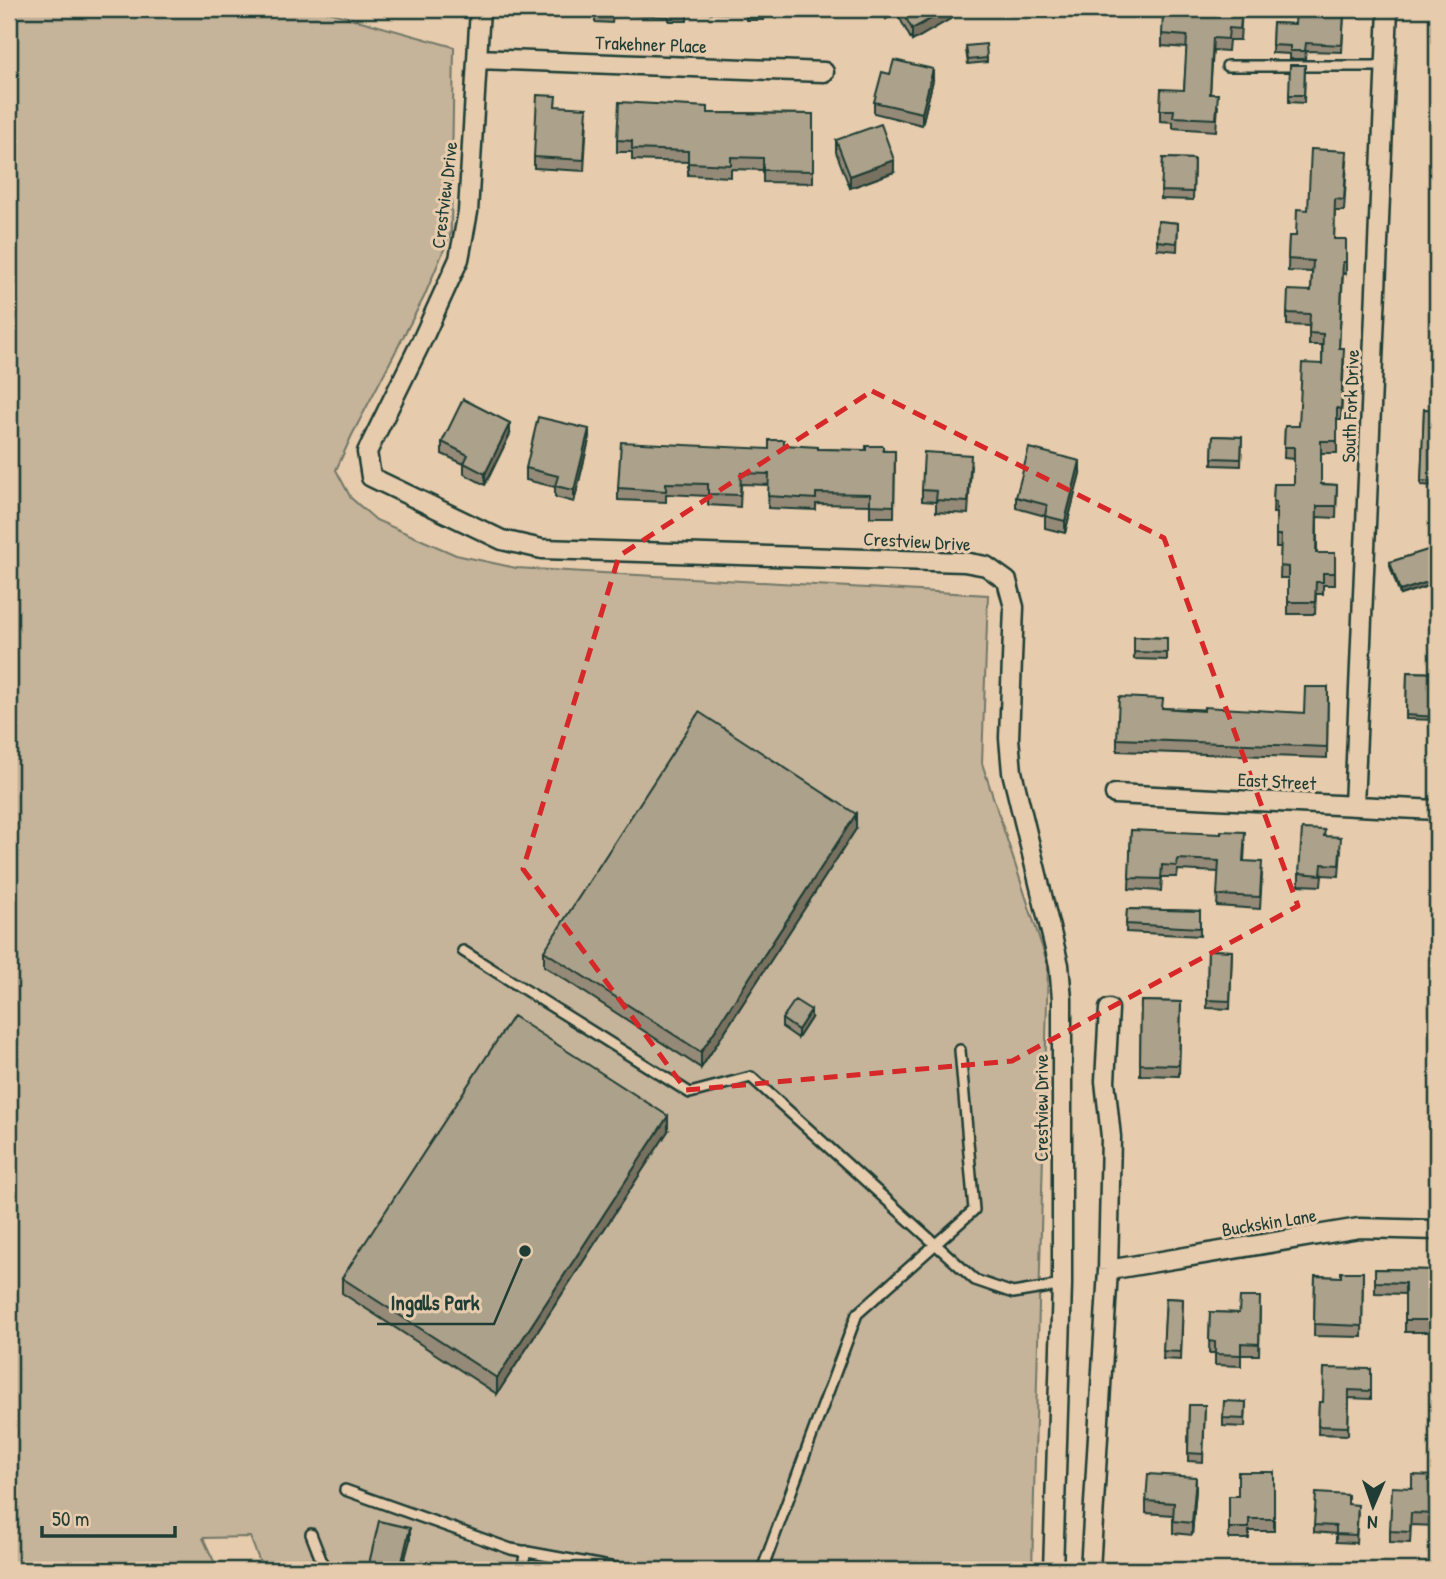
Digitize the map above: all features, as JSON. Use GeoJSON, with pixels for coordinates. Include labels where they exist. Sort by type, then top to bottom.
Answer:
{"type":"FeatureCollection","features":[{"type":"Feature","properties":{"kind":"street","name":"Crestview Drive"},"geometry":{"type":"LineString","coordinates":[[480,9],[468,212],[458,259],[367,453],[371,477],[502,540],[542,549],[964,562],[986,566],[1007,581],[1014,607],[1009,738],[1012,772],[1059,965],[1062,999],[1062,1285],[1053,1570]]}},
{"type":"Feature","properties":{"kind":"street","name":"South Fork Drive"},"geometry":{"type":"LineString","coordinates":[[1354,806],[1388,9]]}},
{"type":"Feature","properties":{"kind":"street","name":"Trakehner Place"},"geometry":{"type":"LineString","coordinates":[[477,59],[824,72]]}},
{"type":"Feature","properties":{"kind":"street","name":"East Street"},"geometry":{"type":"LineString","coordinates":[[1115,794],[1437,810]]}},
{"type":"Feature","properties":{"kind":"street"},"geometry":{"type":"LineString","coordinates":[[1090,1570],[1108,1270],[1111,1137],[1105,1081],[1109,1009]]}},
{"type":"Feature","properties":{"kind":"street","name":"Buckskin Lane"},"geometry":{"type":"LineString","coordinates":[[1108,1270],[1359,1228],[1437,1230]]}},
{"type":"Feature","properties":{"kind":"lane"},"geometry":{"type":"LineString","coordinates":[[1227,66],[1385,66]]}},
{"type":"Feature","properties":{"kind":"lane"},"geometry":{"type":"LineString","coordinates":[[463,951],[690,1093],[751,1077],[975,1280],[1013,1293],[1062,1285]]}},
{"type":"Feature","properties":{"kind":"lane"},"geometry":{"type":"LineString","coordinates":[[762,1570],[857,1314],[975,1210],[960,1050]]}},
{"type":"Feature","properties":{"kind":"lane"},"geometry":{"type":"LineString","coordinates":[[345,1490],[511,1549],[626,1570]]}},
{"type":"Feature","properties":{"kind":"lane"},"geometry":{"type":"LineString","coordinates":[[311,1534],[325,1570]]}},
{"type":"Feature","properties":{"kind":"lane"},"geometry":{"type":"LineString","coordinates":[[522,1570],[526,1551]]}},
{"type":"Feature","properties":{"kind":"highlighted area"},"geometry":{"type":"Polygon","coordinates":[[[872,391],[1164,538],[1298,906],[1012,1061],[686,1090],[523,869],[619,556],[872,391]]]}},
{"type":"Feature","properties":{"kind":"shaded area"},"geometry":{"type":"Polygon","coordinates":[[[9,9],[318,9],[454,47],[451,233],[424,297],[336,470],[351,498],[376,520],[456,555],[516,568],[988,595],[982,763],[1048,965],[1032,1570],[263,1570],[250,1537],[203,1538],[218,1570],[9,1570],[9,9]]]}},
{"type":"Feature","properties":{"kind":"building"},"geometry":{"type":"Polygon","coordinates":[[[595,9],[613,9],[595,11],[595,9]]]}},
{"type":"Feature","properties":{"kind":"building"},"geometry":{"type":"Polygon","coordinates":[[[901,9],[949,9],[912,29],[901,9]]]}},
{"type":"Feature","properties":{"kind":"building"},"geometry":{"type":"Polygon","coordinates":[[[1182,9],[1242,9],[1240,29],[1229,28],[1228,39],[1213,38],[1210,94],[1218,94],[1216,119],[1173,117],[1174,110],[1160,110],[1161,89],[1184,90],[1187,36],[1162,34],[1163,13],[1181,14],[1182,9]]]}},
{"type":"Feature","properties":{"kind":"building"},"geometry":{"type":"Polygon","coordinates":[[[1296,11],[1344,13],[1342,45],[1306,43],[1305,51],[1290,51],[1290,46],[1272,45],[1273,23],[1295,24],[1296,11]]]}},
{"type":"Feature","properties":{"kind":"building"},"geometry":{"type":"Polygon","coordinates":[[[986,44],[987,58],[968,60],[966,46],[986,44]]]}},
{"type":"Feature","properties":{"kind":"building"},"geometry":{"type":"Polygon","coordinates":[[[894,60],[933,69],[922,113],[874,102],[882,72],[890,74],[894,60]]]}},
{"type":"Feature","properties":{"kind":"building"},"geometry":{"type":"Polygon","coordinates":[[[1290,65],[1305,65],[1304,95],[1289,95],[1290,65]]]}},
{"type":"Feature","properties":{"kind":"building"},"geometry":{"type":"Polygon","coordinates":[[[537,95],[556,96],[555,106],[587,108],[584,160],[534,157],[537,95]]]}},
{"type":"Feature","properties":{"kind":"building"},"geometry":{"type":"Polygon","coordinates":[[[619,102],[708,107],[708,113],[813,114],[813,171],[763,170],[763,158],[731,157],[731,165],[688,163],[688,151],[632,149],[632,141],[617,140],[619,102]]]}},
{"type":"Feature","properties":{"kind":"building"},"geometry":{"type":"Polygon","coordinates":[[[881,124],[894,160],[850,176],[836,140],[881,124]]]}},
{"type":"Feature","properties":{"kind":"building"},"geometry":{"type":"Polygon","coordinates":[[[1311,149],[1347,151],[1344,200],[1335,199],[1334,239],[1346,239],[1339,348],[1344,348],[1341,409],[1337,408],[1337,441],[1321,441],[1321,484],[1337,485],[1336,506],[1317,506],[1316,553],[1335,553],[1335,573],[1323,573],[1323,582],[1316,582],[1315,602],[1288,602],[1288,567],[1280,566],[1281,535],[1276,535],[1274,484],[1294,484],[1294,447],[1284,447],[1285,426],[1299,426],[1302,363],[1322,364],[1323,334],[1309,333],[1310,314],[1287,313],[1288,290],[1311,291],[1313,261],[1288,259],[1289,236],[1296,236],[1297,209],[1308,210],[1311,149]]]}},
{"type":"Feature","properties":{"kind":"building"},"geometry":{"type":"Polygon","coordinates":[[[1163,158],[1194,159],[1193,192],[1161,191],[1163,158]]]}},
{"type":"Feature","properties":{"kind":"building"},"geometry":{"type":"Polygon","coordinates":[[[1158,221],[1178,223],[1177,243],[1157,241],[1158,221]]]}},
{"type":"Feature","properties":{"kind":"building"},"geometry":{"type":"Polygon","coordinates":[[[463,399],[510,423],[485,474],[464,463],[468,455],[442,442],[463,399]]]}},
{"type":"Feature","properties":{"kind":"building"},"geometry":{"type":"Polygon","coordinates":[[[1424,409],[1437,410],[1437,482],[1421,481],[1424,409]]]}},
{"type":"Feature","properties":{"kind":"building"},"geometry":{"type":"Polygon","coordinates":[[[538,417],[589,429],[574,490],[555,486],[558,476],[526,468],[538,417]]]}},
{"type":"Feature","properties":{"kind":"building"},"geometry":{"type":"Polygon","coordinates":[[[1213,436],[1242,437],[1241,459],[1212,458],[1213,436]]]}},
{"type":"Feature","properties":{"kind":"building"},"geometry":{"type":"Polygon","coordinates":[[[769,440],[784,440],[784,445],[818,449],[866,450],[866,446],[883,446],[883,451],[895,451],[894,506],[870,505],[870,494],[816,493],[816,499],[768,496],[769,474],[741,473],[740,495],[708,494],[708,484],[666,483],[666,491],[618,488],[621,442],[769,449],[769,440]]]}},
{"type":"Feature","properties":{"kind":"building"},"geometry":{"type":"Polygon","coordinates":[[[1029,448],[1080,461],[1065,521],[1045,516],[1047,505],[1016,497],[1029,448]]]}},
{"type":"Feature","properties":{"kind":"building"},"geometry":{"type":"Polygon","coordinates":[[[924,452],[971,455],[968,502],[936,500],[937,491],[922,490],[924,452]]]}},
{"type":"Feature","properties":{"kind":"building"},"geometry":{"type":"Polygon","coordinates":[[[1437,547],[1437,579],[1400,591],[1390,562],[1437,547]]]}},
{"type":"Feature","properties":{"kind":"building"},"geometry":{"type":"Polygon","coordinates":[[[1134,637],[1167,638],[1167,653],[1134,652],[1134,637]]]}},
{"type":"Feature","properties":{"kind":"building"},"geometry":{"type":"Polygon","coordinates":[[[1407,672],[1437,673],[1437,717],[1406,715],[1407,672]]]}},
{"type":"Feature","properties":{"kind":"building"},"geometry":{"type":"Polygon","coordinates":[[[1305,687],[1328,687],[1327,747],[1117,739],[1119,697],[1163,699],[1162,708],[1204,711],[1204,707],[1304,713],[1305,687]]]}},
{"type":"Feature","properties":{"kind":"building"},"geometry":{"type":"Polygon","coordinates":[[[699,712],[856,814],[701,1052],[544,951],[699,712]]]}},
{"type":"Feature","properties":{"kind":"building"},"geometry":{"type":"Polygon","coordinates":[[[1302,829],[1325,830],[1324,836],[1341,837],[1339,865],[1322,864],[1321,875],[1299,873],[1302,829]]]}},
{"type":"Feature","properties":{"kind":"building"},"geometry":{"type":"Polygon","coordinates":[[[1131,830],[1221,834],[1221,831],[1245,832],[1243,861],[1262,862],[1260,897],[1217,895],[1219,861],[1178,859],[1177,866],[1162,865],[1161,879],[1129,878],[1131,830]]]}},
{"type":"Feature","properties":{"kind":"building"},"geometry":{"type":"Polygon","coordinates":[[[1127,909],[1200,911],[1200,928],[1126,924],[1127,909]]]}},
{"type":"Feature","properties":{"kind":"building"},"geometry":{"type":"Polygon","coordinates":[[[1208,950],[1232,951],[1230,1001],[1207,1000],[1208,950]]]}},
{"type":"Feature","properties":{"kind":"building"},"geometry":{"type":"Polygon","coordinates":[[[795,1000],[811,1010],[798,1030],[782,1019],[795,1000]]]}},
{"type":"Feature","properties":{"kind":"building"},"geometry":{"type":"Polygon","coordinates":[[[1141,1001],[1181,1002],[1179,1065],[1140,1064],[1141,1001]]]}},
{"type":"Feature","properties":{"kind":"building"},"geometry":{"type":"Polygon","coordinates":[[[513,1016],[668,1116],[497,1378],[342,1278],[513,1016]]]}},
{"type":"Feature","properties":{"kind":"building"},"geometry":{"type":"Polygon","coordinates":[[[1375,1269],[1437,1270],[1437,1320],[1405,1320],[1405,1283],[1375,1282],[1375,1269]]]}},
{"type":"Feature","properties":{"kind":"building"},"geometry":{"type":"Polygon","coordinates":[[[1341,1272],[1363,1272],[1362,1326],[1314,1324],[1315,1276],[1341,1277],[1341,1272]]]}},
{"type":"Feature","properties":{"kind":"building"},"geometry":{"type":"Polygon","coordinates":[[[1240,1297],[1260,1297],[1259,1344],[1241,1343],[1241,1355],[1215,1354],[1215,1342],[1209,1341],[1210,1312],[1239,1313],[1240,1297]]]}},
{"type":"Feature","properties":{"kind":"building"},"geometry":{"type":"Polygon","coordinates":[[[1166,1298],[1183,1299],[1181,1352],[1163,1351],[1166,1298]]]}},
{"type":"Feature","properties":{"kind":"building"},"geometry":{"type":"Polygon","coordinates":[[[1324,1368],[1371,1369],[1371,1391],[1349,1390],[1348,1427],[1318,1426],[1319,1402],[1323,1402],[1324,1368]]]}},
{"type":"Feature","properties":{"kind":"building"},"geometry":{"type":"Polygon","coordinates":[[[1224,1401],[1246,1402],[1245,1419],[1223,1418],[1224,1401]]]}},
{"type":"Feature","properties":{"kind":"building"},"geometry":{"type":"Polygon","coordinates":[[[1189,1405],[1205,1405],[1203,1454],[1188,1453],[1189,1405]]]}},
{"type":"Feature","properties":{"kind":"building"},"geometry":{"type":"Polygon","coordinates":[[[1238,1472],[1274,1472],[1274,1519],[1249,1519],[1249,1528],[1229,1528],[1229,1496],[1238,1496],[1238,1472]]]}},
{"type":"Feature","properties":{"kind":"building"},"geometry":{"type":"Polygon","coordinates":[[[1148,1474],[1196,1477],[1192,1523],[1173,1521],[1174,1503],[1146,1501],[1148,1474]]]}},
{"type":"Feature","properties":{"kind":"building"},"geometry":{"type":"Polygon","coordinates":[[[1412,1475],[1437,1476],[1437,1514],[1411,1513],[1410,1532],[1390,1531],[1392,1487],[1412,1488],[1412,1475]]]}},
{"type":"Feature","properties":{"kind":"building"},"geometry":{"type":"Polygon","coordinates":[[[1316,1493],[1348,1495],[1348,1504],[1358,1505],[1356,1535],[1336,1534],[1336,1526],[1314,1525],[1316,1493]]]}},
{"type":"Feature","properties":{"kind":"building"},"geometry":{"type":"Polygon","coordinates":[[[379,1521],[410,1528],[400,1570],[365,1570],[368,1568],[379,1521]]]}},
{"type":"Feature","properties":{"kind":"place","name":"Ingalls Park"},"geometry":{"type":"Point","coordinates":[525,1251]}}]}
